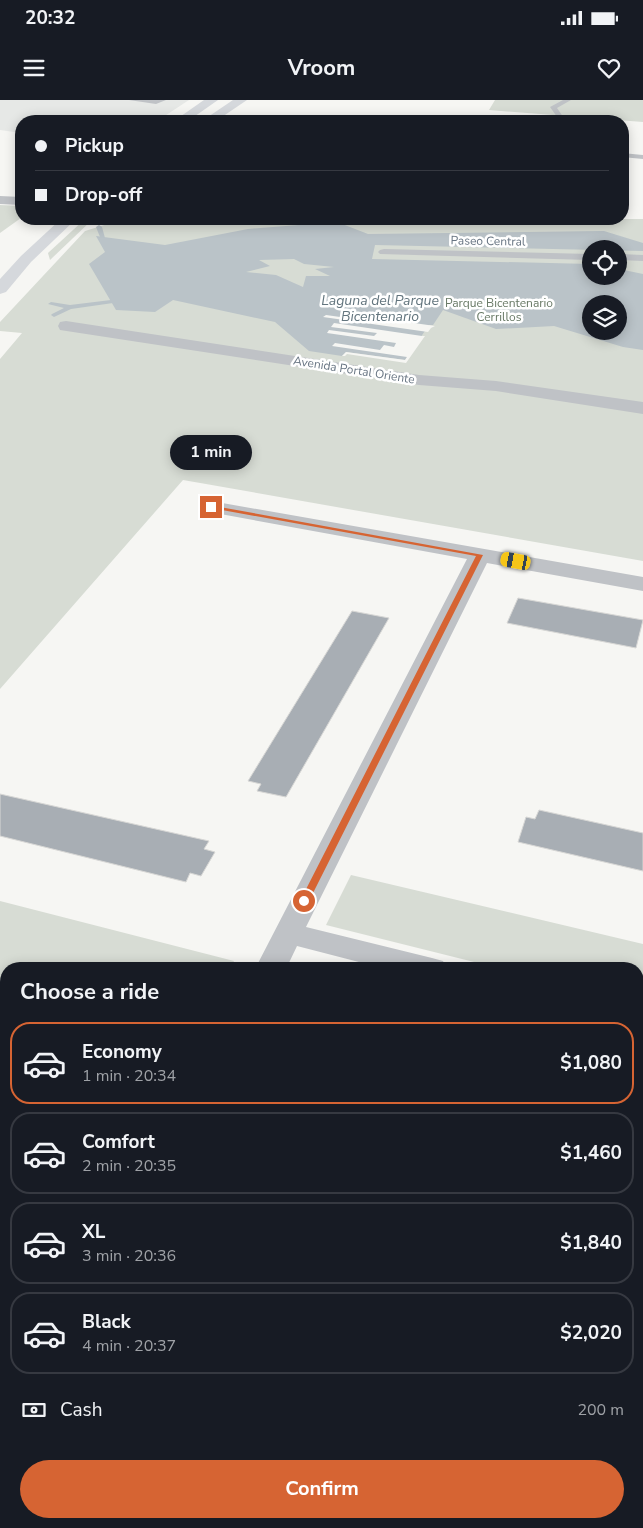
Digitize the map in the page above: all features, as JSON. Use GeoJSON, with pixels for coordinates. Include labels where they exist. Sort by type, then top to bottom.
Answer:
{"type":"FeatureCollection","features":[{"type":"Feature","properties":{"kind":"main road"},"geometry":{"type":"LineString","coordinates":[[189,115],[212,100]]}},
{"type":"Feature","properties":{"kind":"main road"},"geometry":{"type":"LineString","coordinates":[[217,115],[241,100]]}},
{"type":"Feature","properties":{"kind":"main road"},"geometry":{"type":"LineString","coordinates":[[0,288],[26,259],[63,225]]}},
{"type":"Feature","properties":{"kind":"street"},"geometry":{"type":"LineString","coordinates":[[0,200],[15,201]]}},
{"type":"Feature","properties":{"kind":"street","name":"Paseo Central"},"geometry":{"type":"LineString","coordinates":[[384,252],[582,257]]}},
{"type":"Feature","properties":{"kind":"street"},"geometry":{"type":"LineString","coordinates":[[627,257],[643,258]]}},
{"type":"Feature","properties":{"kind":"street","name":"Avenida Portal Oriente"},"geometry":{"type":"LineString","coordinates":[[66,326],[420,380],[496,386],[643,408]]}},
{"type":"Feature","properties":{"kind":"street"},"geometry":{"type":"LineString","coordinates":[[211,507],[643,584]]}},
{"type":"Feature","properties":{"kind":"street"},"geometry":{"type":"LineString","coordinates":[[274,962],[480,555]]}},
{"type":"Feature","properties":{"kind":"street"},"geometry":{"type":"LineString","coordinates":[[288,933],[404,962]]}},
{"type":"Feature","properties":{"kind":"lane"},"geometry":{"type":"LineString","coordinates":[[132,100],[156,102],[163,100]]}},
{"type":"Feature","properties":{"kind":"lane"},"geometry":{"type":"LineString","coordinates":[[559,115],[553,107],[568,100]]}},
{"type":"Feature","properties":{"kind":"lane"},"geometry":{"type":"LineString","coordinates":[[629,156],[643,157]]}},
{"type":"Feature","properties":{"kind":"shaded area"},"geometry":{"type":"Polygon","coordinates":[[[0,100],[189,100],[166,115],[15,115],[15,132],[0,130],[0,100]]]}},
{"type":"Feature","properties":{"kind":"green space"},"geometry":{"type":"Polygon","coordinates":[[[495,100],[643,100],[643,122],[629,121],[629,115],[553,115],[489,110],[495,100]]]}},
{"type":"Feature","properties":{"kind":"green space"},"geometry":{"type":"Polygon","coordinates":[[[0,205],[15,206],[15,222],[0,233],[0,205]]]}},
{"type":"Feature","properties":{"kind":"green space","name":"Parque Bicentenario Cerrillos"},"geometry":{"type":"Polygon","coordinates":[[[629,219],[643,219],[643,561],[183,480],[0,689],[0,359],[22,333],[0,331],[0,322],[85,231],[104,225],[629,225],[629,219]]]}},
{"type":"Feature","properties":{"kind":"green space"},"geometry":{"type":"Polygon","coordinates":[[[78,225],[87,225],[50,260],[48,253],[78,225]]]}},
{"type":"Feature","properties":{"kind":"green space"},"geometry":{"type":"Polygon","coordinates":[[[351,875],[643,944],[643,962],[474,962],[326,925],[351,875]]]}},
{"type":"Feature","properties":{"kind":"green space"},"geometry":{"type":"Polygon","coordinates":[[[0,901],[234,961],[234,962],[0,962],[0,901]]]}},
{"type":"Feature","properties":{"kind":"water","name":"Laguna del Parque Bicentenario"},"geometry":{"type":"Polygon","coordinates":[[[299,225],[345,225],[368,234],[604,231],[643,243],[643,251],[627,251],[627,240],[582,240],[582,250],[375,245],[372,259],[582,264],[582,285],[627,285],[627,271],[643,274],[643,350],[623,347],[600,340],[627,340],[627,295],[582,295],[582,335],[554,326],[496,329],[443,310],[433,325],[429,325],[405,360],[346,352],[342,356],[309,351],[275,322],[173,300],[155,312],[116,310],[89,264],[105,252],[96,236],[165,245],[248,229],[299,225]],[[294,259],[259,260],[270,266],[246,272],[276,275],[303,287],[306,276],[330,276],[315,269],[334,267],[304,264],[294,259]]]}},
{"type":"Feature","properties":{"kind":"pier"},"geometry":{"type":"Polygon","coordinates":[[[326,315],[383,323],[386,319],[435,326],[428,332],[323,317],[326,315]]]}},
{"type":"Feature","properties":{"kind":"pier"},"geometry":{"type":"Polygon","coordinates":[[[334,323],[425,336],[406,363],[347,354],[342,356],[346,352],[405,360],[407,357],[332,346],[335,343],[380,350],[384,345],[394,347],[396,343],[327,333],[329,330],[374,336],[377,333],[331,327],[334,323]]]}},
{"type":"Feature","properties":{"kind":"building"},"geometry":{"type":"Polygon","coordinates":[[[518,598],[643,620],[636,648],[507,623],[518,598]]]}},
{"type":"Feature","properties":{"kind":"building"},"geometry":{"type":"Polygon","coordinates":[[[352,611],[389,618],[286,797],[257,791],[261,784],[248,781],[352,611]]]}},
{"type":"Feature","properties":{"kind":"building"},"geometry":{"type":"Polygon","coordinates":[[[0,794],[209,841],[204,849],[215,852],[201,876],[190,873],[186,882],[0,836],[0,794]]]}},
{"type":"Feature","properties":{"kind":"building"},"geometry":{"type":"Polygon","coordinates":[[[539,810],[643,833],[643,871],[518,842],[526,817],[535,819],[539,810]]]}},
{"type":"Feature","properties":{"kind":"waterway"},"geometry":{"type":"LineString","coordinates":[[99,227],[103,237]]}},
{"type":"Feature","properties":{"kind":"waterway"},"geometry":{"type":"LineString","coordinates":[[70,307],[111,302]]}},
{"type":"Feature","properties":{"kind":"waterway"},"geometry":{"type":"LineString","coordinates":[[51,304],[70,307]]}},
{"type":"Feature","properties":{"kind":"waterway"},"geometry":{"type":"LineString","coordinates":[[54,315],[70,307]]}},
{"type":"Feature","properties":{"kind":"route"},"geometry":{"type":"LineString","coordinates":[[211,507],[480,555],[304,901]]}}]}
